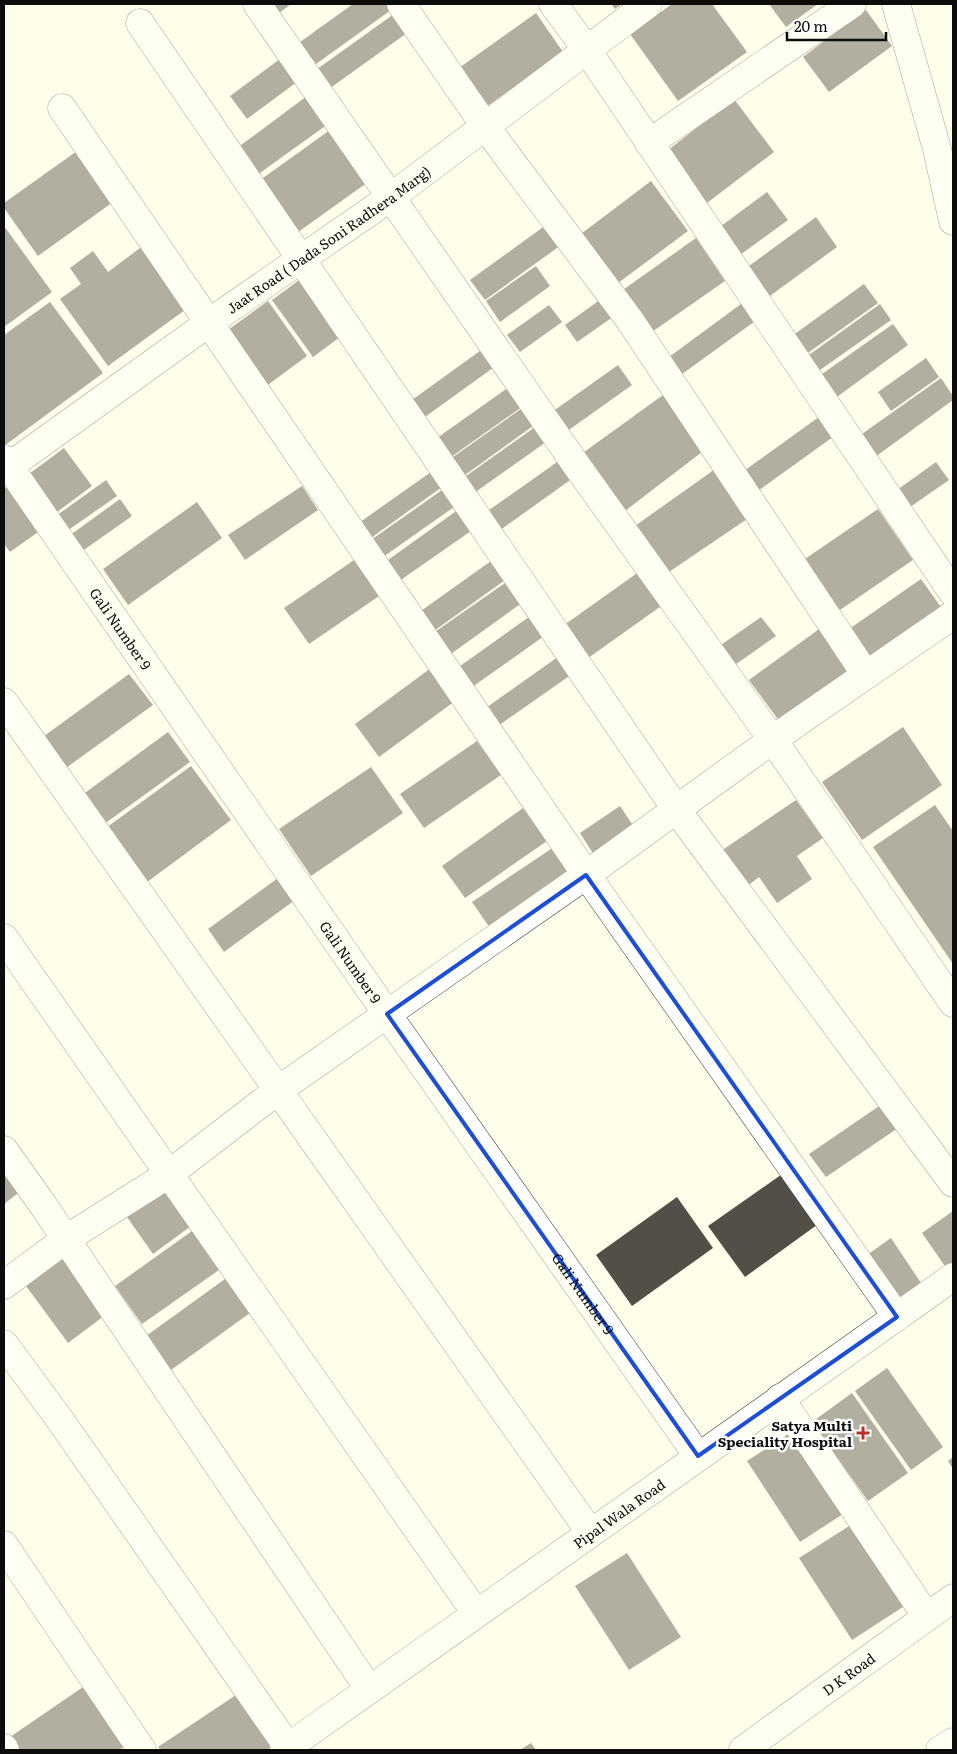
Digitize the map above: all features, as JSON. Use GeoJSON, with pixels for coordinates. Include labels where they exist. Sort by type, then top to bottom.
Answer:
{"type":"FeatureCollection","features":[{"type":"Feature","properties":{"kind":"street"},"geometry":{"type":"LineString","coordinates":[[256,4],[577,466],[772,740],[953,1002]]}},
{"type":"Feature","properties":{"kind":"street"},"geometry":{"type":"LineString","coordinates":[[401,4],[485,126],[629,319],[866,675]]}},
{"type":"Feature","properties":{"kind":"street"},"geometry":{"type":"LineString","coordinates":[[553,4],[587,50],[953,593]]}},
{"type":"Feature","properties":{"kind":"street","name":"Jaat Road ( Dada Soni Radhera Marg)"},"geometry":{"type":"LineString","coordinates":[[5,465],[391,197],[648,4]]}},
{"type":"Feature","properties":{"kind":"street"},"geometry":{"type":"LineString","coordinates":[[649,143],[852,4]]}},
{"type":"Feature","properties":{"kind":"street"},"geometry":{"type":"LineString","coordinates":[[896,4],[937,150],[953,221]]}},
{"type":"Feature","properties":{"kind":"street"},"geometry":{"type":"LineString","coordinates":[[140,24],[302,258],[676,809],[953,1183]]}},
{"type":"Feature","properties":{"kind":"street"},"geometry":{"type":"LineString","coordinates":[[62,108],[586,875],[897,1317]]}},
{"type":"Feature","properties":{"kind":"street","name":"Gali Number 9"},"geometry":{"type":"LineString","coordinates":[[5,465],[387,1014],[698,1456]]}},
{"type":"Feature","properties":{"kind":"street"},"geometry":{"type":"LineString","coordinates":[[4,1285],[66,1239],[169,1174],[277,1091],[586,875],[772,740],[953,615]]}},
{"type":"Feature","properties":{"kind":"street"},"geometry":{"type":"LineString","coordinates":[[4,702],[590,1532]]}},
{"type":"Feature","properties":{"kind":"street"},"geometry":{"type":"LineString","coordinates":[[4,938],[476,1613]]}},
{"type":"Feature","properties":{"kind":"street"},"geometry":{"type":"LineString","coordinates":[[4,1150],[369,1689]]}},
{"type":"Feature","properties":{"kind":"street","name":"Pipal Wala Road"},"geometry":{"type":"LineString","coordinates":[[286,1749],[590,1532],[953,1277]]}},
{"type":"Feature","properties":{"kind":"street"},"geometry":{"type":"LineString","coordinates":[[4,1344],[58,1417],[286,1749]]}},
{"type":"Feature","properties":{"kind":"street"},"geometry":{"type":"LineString","coordinates":[[780,1398],[926,1617]]}},
{"type":"Feature","properties":{"kind":"street"},"geometry":{"type":"LineString","coordinates":[[4,1544],[142,1750]]}},
{"type":"Feature","properties":{"kind":"street","name":"D K Road"},"geometry":{"type":"LineString","coordinates":[[743,1750],[953,1598]]}},
{"type":"Feature","properties":{"kind":"street"},"geometry":{"type":"LineString","coordinates":[[940,1750],[953,1742]]}},
{"type":"Feature","properties":{"kind":"highlighted area"},"geometry":{"type":"Polygon","coordinates":[[[586,875],[897,1317],[698,1456],[387,1014],[586,875]]]}},
{"type":"Feature","properties":{"kind":"building"},"geometry":{"type":"Polygon","coordinates":[[[264,4],[291,4],[274,17],[264,4]]]}},
{"type":"Feature","properties":{"kind":"building"},"geometry":{"type":"Polygon","coordinates":[[[353,4],[398,5],[316,64],[300,42],[353,4]]]}},
{"type":"Feature","properties":{"kind":"building"},"geometry":{"type":"Polygon","coordinates":[[[611,4],[622,4],[615,9],[611,4]]]}},
{"type":"Feature","properties":{"kind":"building"},"geometry":{"type":"Polygon","coordinates":[[[672,4],[712,4],[747,52],[678,101],[630,34],[672,4]]]}},
{"type":"Feature","properties":{"kind":"building"},"geometry":{"type":"Polygon","coordinates":[[[769,4],[818,4],[786,27],[769,4]]]}},
{"type":"Feature","properties":{"kind":"building"},"geometry":{"type":"Polygon","coordinates":[[[401,9],[414,28],[326,91],[313,72],[401,9]]]}},
{"type":"Feature","properties":{"kind":"building"},"geometry":{"type":"Polygon","coordinates":[[[866,10],[892,46],[829,92],[803,57],[866,10]]]}},
{"type":"Feature","properties":{"kind":"building"},"geometry":{"type":"Polygon","coordinates":[[[536,13],[563,52],[483,109],[456,70],[536,13]]]}},
{"type":"Feature","properties":{"kind":"building"},"geometry":{"type":"Polygon","coordinates":[[[288,53],[305,76],[247,119],[230,96],[288,53]]]}},
{"type":"Feature","properties":{"kind":"building"},"geometry":{"type":"Polygon","coordinates":[[[307,96],[328,124],[253,178],[233,151],[307,96]]]}},
{"type":"Feature","properties":{"kind":"building"},"geometry":{"type":"Polygon","coordinates":[[[734,99],[774,152],[703,206],[663,154],[734,99]]]}},
{"type":"Feature","properties":{"kind":"building"},"geometry":{"type":"Polygon","coordinates":[[[330,130],[368,182],[294,235],[256,183],[330,130]]]}},
{"type":"Feature","properties":{"kind":"building"},"geometry":{"type":"Polygon","coordinates":[[[77,151],[113,202],[38,256],[4,208],[4,203],[77,151]]]}},
{"type":"Feature","properties":{"kind":"building"},"geometry":{"type":"Polygon","coordinates":[[[651,181],[688,231],[614,286],[577,237],[651,181]]]}},
{"type":"Feature","properties":{"kind":"building"},"geometry":{"type":"Polygon","coordinates":[[[767,192],[788,220],[733,260],[713,232],[767,192]]]}},
{"type":"Feature","properties":{"kind":"building"},"geometry":{"type":"Polygon","coordinates":[[[816,217],[837,247],[763,301],[742,271],[816,217]]]}},
{"type":"Feature","properties":{"kind":"building"},"geometry":{"type":"Polygon","coordinates":[[[553,220],[568,240],[485,300],[470,280],[553,220]]]}},
{"type":"Feature","properties":{"kind":"building"},"geometry":{"type":"Polygon","coordinates":[[[4,226],[52,292],[4,327],[4,226]]]}},
{"type":"Feature","properties":{"kind":"building"},"geometry":{"type":"Polygon","coordinates":[[[696,238],[725,281],[649,334],[620,292],[696,238]]]}},
{"type":"Feature","properties":{"kind":"building"},"geometry":{"type":"Polygon","coordinates":[[[144,245],[189,307],[108,366],[60,299],[81,284],[70,268],[93,251],[108,272],[144,245]]]}},
{"type":"Feature","properties":{"kind":"building"},"geometry":{"type":"Polygon","coordinates":[[[536,266],[550,286],[500,322],[486,301],[536,266]]]}},
{"type":"Feature","properties":{"kind":"building"},"geometry":{"type":"Polygon","coordinates":[[[306,275],[348,331],[313,357],[272,300],[306,275]]]}},
{"type":"Feature","properties":{"kind":"building"},"geometry":{"type":"Polygon","coordinates":[[[864,284],[878,303],[798,360],[785,341],[864,284]]]}},
{"type":"Feature","properties":{"kind":"building"},"geometry":{"type":"Polygon","coordinates":[[[608,294],[620,312],[577,342],[565,325],[608,294]]]}},
{"type":"Feature","properties":{"kind":"building"},"geometry":{"type":"Polygon","coordinates":[[[268,301],[307,356],[265,387],[225,332],[268,301]]]}},
{"type":"Feature","properties":{"kind":"building"},"geometry":{"type":"Polygon","coordinates":[[[745,301],[758,319],[678,377],[665,360],[745,301]]]}},
{"type":"Feature","properties":{"kind":"building"},"geometry":{"type":"Polygon","coordinates":[[[50,302],[103,373],[4,446],[4,335],[50,302]]]}},
{"type":"Feature","properties":{"kind":"building"},"geometry":{"type":"Polygon","coordinates":[[[880,304],[891,320],[810,377],[799,362],[880,304]]]}},
{"type":"Feature","properties":{"kind":"building"},"geometry":{"type":"Polygon","coordinates":[[[549,305],[562,322],[520,352],[507,335],[549,305]]]}},
{"type":"Feature","properties":{"kind":"building"},"geometry":{"type":"Polygon","coordinates":[[[893,324],[908,345],[830,402],[815,379],[893,324]]]}},
{"type":"Feature","properties":{"kind":"building"},"geometry":{"type":"Polygon","coordinates":[[[484,348],[497,365],[418,422],[405,405],[484,348]]]}},
{"type":"Feature","properties":{"kind":"building"},"geometry":{"type":"Polygon","coordinates":[[[926,358],[939,377],[891,411],[878,392],[926,358]]]}},
{"type":"Feature","properties":{"kind":"building"},"geometry":{"type":"Polygon","coordinates":[[[618,365],[632,385],[566,432],[552,412],[618,365]]]}},
{"type":"Feature","properties":{"kind":"building"},"geometry":{"type":"Polygon","coordinates":[[[941,378],[953,396],[953,400],[867,463],[852,441],[941,378]]]}},
{"type":"Feature","properties":{"kind":"building"},"geometry":{"type":"Polygon","coordinates":[[[513,384],[526,404],[444,462],[430,443],[513,384]]]}},
{"type":"Feature","properties":{"kind":"building"},"geometry":{"type":"Polygon","coordinates":[[[663,395],[702,452],[621,514],[580,455],[663,395]]]}},
{"type":"Feature","properties":{"kind":"building"},"geometry":{"type":"Polygon","coordinates":[[[525,406],[537,423],[458,480],[446,462],[525,406]]]}},
{"type":"Feature","properties":{"kind":"building"},"geometry":{"type":"Polygon","coordinates":[[[823,414],[837,434],[755,493],[741,473],[823,414]]]}},
{"type":"Feature","properties":{"kind":"building"},"geometry":{"type":"Polygon","coordinates":[[[535,427],[546,442],[470,496],[459,481],[535,427]]]}},
{"type":"Feature","properties":{"kind":"building"},"geometry":{"type":"Polygon","coordinates":[[[64,448],[92,486],[57,512],[29,474],[64,448]]]}},
{"type":"Feature","properties":{"kind":"building"},"geometry":{"type":"Polygon","coordinates":[[[560,460],[573,478],[499,531],[485,513],[560,460]]]}},
{"type":"Feature","properties":{"kind":"building"},"geometry":{"type":"Polygon","coordinates":[[[936,462],[949,480],[903,512],[890,495],[936,462]]]}},
{"type":"Feature","properties":{"kind":"building"},"geometry":{"type":"Polygon","coordinates":[[[438,467],[449,482],[368,540],[356,525],[438,467]]]}},
{"type":"Feature","properties":{"kind":"building"},"geometry":{"type":"Polygon","coordinates":[[[718,467],[753,515],[663,576],[632,528],[718,467]]]}},
{"type":"Feature","properties":{"kind":"building"},"geometry":{"type":"Polygon","coordinates":[[[106,480],[117,496],[67,531],[56,516],[106,480]]]}},
{"type":"Feature","properties":{"kind":"building"},"geometry":{"type":"Polygon","coordinates":[[[452,483],[464,500],[383,557],[371,540],[452,483]]]}},
{"type":"Feature","properties":{"kind":"building"},"geometry":{"type":"Polygon","coordinates":[[[10,485],[41,530],[10,552],[4,544],[4,489],[10,485]]]}},
{"type":"Feature","properties":{"kind":"building"},"geometry":{"type":"Polygon","coordinates":[[[302,486],[318,510],[245,560],[228,535],[302,486]]]}},
{"type":"Feature","properties":{"kind":"building"},"geometry":{"type":"Polygon","coordinates":[[[120,499],[132,516],[81,552],[69,536],[120,499]]]}},
{"type":"Feature","properties":{"kind":"building"},"geometry":{"type":"Polygon","coordinates":[[[197,502],[222,538],[128,605],[103,569],[197,502]]]}},
{"type":"Feature","properties":{"kind":"building"},"geometry":{"type":"Polygon","coordinates":[[[466,504],[481,524],[395,584],[381,565],[466,504]]]}},
{"type":"Feature","properties":{"kind":"building"},"geometry":{"type":"Polygon","coordinates":[[[878,509],[913,560],[837,612],[802,561],[878,509]]]}},
{"type":"Feature","properties":{"kind":"building"},"geometry":{"type":"Polygon","coordinates":[[[360,556],[385,592],[309,644],[284,608],[360,556]]]}},
{"type":"Feature","properties":{"kind":"building"},"geometry":{"type":"Polygon","coordinates":[[[498,556],[512,575],[431,633],[418,613],[498,556]]]}},
{"type":"Feature","properties":{"kind":"building"},"geometry":{"type":"Polygon","coordinates":[[[640,571],[664,604],[584,661],[560,628],[640,571]]]}},
{"type":"Feature","properties":{"kind":"building"},"geometry":{"type":"Polygon","coordinates":[[[515,576],[530,597],[448,656],[432,634],[515,576]]]}},
{"type":"Feature","properties":{"kind":"building"},"geometry":{"type":"Polygon","coordinates":[[[921,579],[943,610],[864,665],[842,634],[921,579]]]}},
{"type":"Feature","properties":{"kind":"building"},"geometry":{"type":"Polygon","coordinates":[[[533,614],[547,634],[468,690],[453,671],[533,614]]]}},
{"type":"Feature","properties":{"kind":"building"},"geometry":{"type":"Polygon","coordinates":[[[761,617],[776,636],[732,667],[718,647],[761,617]]]}},
{"type":"Feature","properties":{"kind":"building"},"geometry":{"type":"Polygon","coordinates":[[[822,627],[853,670],[780,722],[749,680],[822,627]]]}},
{"type":"Feature","properties":{"kind":"building"},"geometry":{"type":"Polygon","coordinates":[[[562,654],[575,672],[495,728],[483,710],[562,654]]]}},
{"type":"Feature","properties":{"kind":"building"},"geometry":{"type":"Polygon","coordinates":[[[431,668],[455,701],[379,757],[355,724],[431,668]]]}},
{"type":"Feature","properties":{"kind":"building"},"geometry":{"type":"Polygon","coordinates":[[[129,674],[153,705],[59,773],[36,742],[129,674]]]}},
{"type":"Feature","properties":{"kind":"building"},"geometry":{"type":"Polygon","coordinates":[[[903,727],[942,785],[862,840],[822,782],[903,727]]]}},
{"type":"Feature","properties":{"kind":"building"},"geometry":{"type":"Polygon","coordinates":[[[168,732],[190,762],[100,827],[78,798],[168,732]]]}},
{"type":"Feature","properties":{"kind":"building"},"geometry":{"type":"Polygon","coordinates":[[[477,741],[501,775],[424,828],[400,794],[477,741]]]}},
{"type":"Feature","properties":{"kind":"building"},"geometry":{"type":"Polygon","coordinates":[[[191,766],[231,820],[139,888],[99,833],[191,766]]]}},
{"type":"Feature","properties":{"kind":"building"},"geometry":{"type":"Polygon","coordinates":[[[371,767],[403,813],[311,876],[279,829],[371,767]]]}},
{"type":"Feature","properties":{"kind":"building"},"geometry":{"type":"Polygon","coordinates":[[[796,800],[823,838],[797,856],[812,879],[777,903],[759,877],[746,887],[721,851],[796,800]]]}},
{"type":"Feature","properties":{"kind":"building"},"geometry":{"type":"Polygon","coordinates":[[[935,805],[953,831],[953,964],[873,847],[935,805]]]}},
{"type":"Feature","properties":{"kind":"building"},"geometry":{"type":"Polygon","coordinates":[[[620,806],[634,827],[594,855],[580,833],[620,806]]]}},
{"type":"Feature","properties":{"kind":"building"},"geometry":{"type":"Polygon","coordinates":[[[523,808],[547,841],[465,898],[442,866],[523,808]]]}},
{"type":"Feature","properties":{"kind":"building"},"geometry":{"type":"Polygon","coordinates":[[[554,847],[571,873],[490,928],[472,902],[554,847]]]}},
{"type":"Feature","properties":{"kind":"building"},"geometry":{"type":"Polygon","coordinates":[[[278,878],[295,900],[224,952],[208,929],[278,878]]]}},
{"type":"Feature","properties":{"kind":"building"},"geometry":{"type":"Polygon","coordinates":[[[882,1104],[898,1128],[826,1177],[809,1154],[882,1104]]]}},
{"type":"Feature","properties":{"kind":"building"},"geometry":{"type":"Polygon","coordinates":[[[4,1156],[26,1187],[4,1204],[4,1156]]]}},
{"type":"Feature","properties":{"kind":"building"},"geometry":{"type":"Polygon","coordinates":[[[785,1172],[821,1222],[745,1277],[708,1226],[785,1172]]]}},
{"type":"Feature","properties":{"kind":"building"},"geometry":{"type":"Polygon","coordinates":[[[168,1187],[195,1223],[153,1254],[127,1217],[168,1187]]]}},
{"type":"Feature","properties":{"kind":"building"},"geometry":{"type":"Polygon","coordinates":[[[677,1197],[713,1248],[632,1306],[596,1255],[677,1197]]]}},
{"type":"Feature","properties":{"kind":"building"},"geometry":{"type":"Polygon","coordinates":[[[953,1211],[953,1274],[951,1275],[922,1233],[953,1211]]]}},
{"type":"Feature","properties":{"kind":"building"},"geometry":{"type":"Polygon","coordinates":[[[192,1231],[219,1270],[142,1324],[115,1286],[192,1231]]]}},
{"type":"Feature","properties":{"kind":"building"},"geometry":{"type":"Polygon","coordinates":[[[891,1238],[927,1292],[904,1308],[867,1255],[891,1238]]]}},
{"type":"Feature","properties":{"kind":"building"},"geometry":{"type":"Polygon","coordinates":[[[66,1255],[108,1313],[68,1343],[26,1286],[66,1255]]]}},
{"type":"Feature","properties":{"kind":"building"},"geometry":{"type":"Polygon","coordinates":[[[225,1279],[250,1313],[171,1370],[146,1336],[225,1279]]]}},
{"type":"Feature","properties":{"kind":"building"},"geometry":{"type":"Polygon","coordinates":[[[887,1368],[943,1447],[911,1470],[855,1391],[887,1368]]]}},
{"type":"Feature","properties":{"kind":"building"},"geometry":{"type":"Polygon","coordinates":[[[852,1393],[908,1473],[868,1501],[812,1422],[852,1393]]]}},
{"type":"Feature","properties":{"kind":"building"},"geometry":{"type":"Polygon","coordinates":[[[790,1433],[843,1514],[800,1542],[747,1461],[790,1433]]]}},
{"type":"Feature","properties":{"kind":"building"},"geometry":{"type":"Polygon","coordinates":[[[953,1457],[953,1469],[948,1461],[953,1457]]]}},
{"type":"Feature","properties":{"kind":"building"},"geometry":{"type":"Polygon","coordinates":[[[857,1521],[909,1603],[852,1640],[799,1558],[857,1521]]]}},
{"type":"Feature","properties":{"kind":"building"},"geometry":{"type":"Polygon","coordinates":[[[627,1553],[681,1637],[629,1670],[575,1586],[627,1553]]]}},
{"type":"Feature","properties":{"kind":"building"},"geometry":{"type":"Polygon","coordinates":[[[86,1685],[127,1745],[119,1750],[19,1750],[10,1737],[86,1685]]]}},
{"type":"Feature","properties":{"kind":"building"},"geometry":{"type":"Polygon","coordinates":[[[242,1691],[277,1744],[267,1750],[161,1750],[158,1747],[242,1691]]]}},
{"type":"Feature","properties":{"kind":"building"},"geometry":{"type":"Polygon","coordinates":[[[531,1743],[536,1750],[520,1750],[531,1743]]]}},
{"type":"Feature","properties":{"kind":"place","name":"Satya Multi Speciality Hospital"},"geometry":{"type":"Point","coordinates":[863,1433]}}]}
